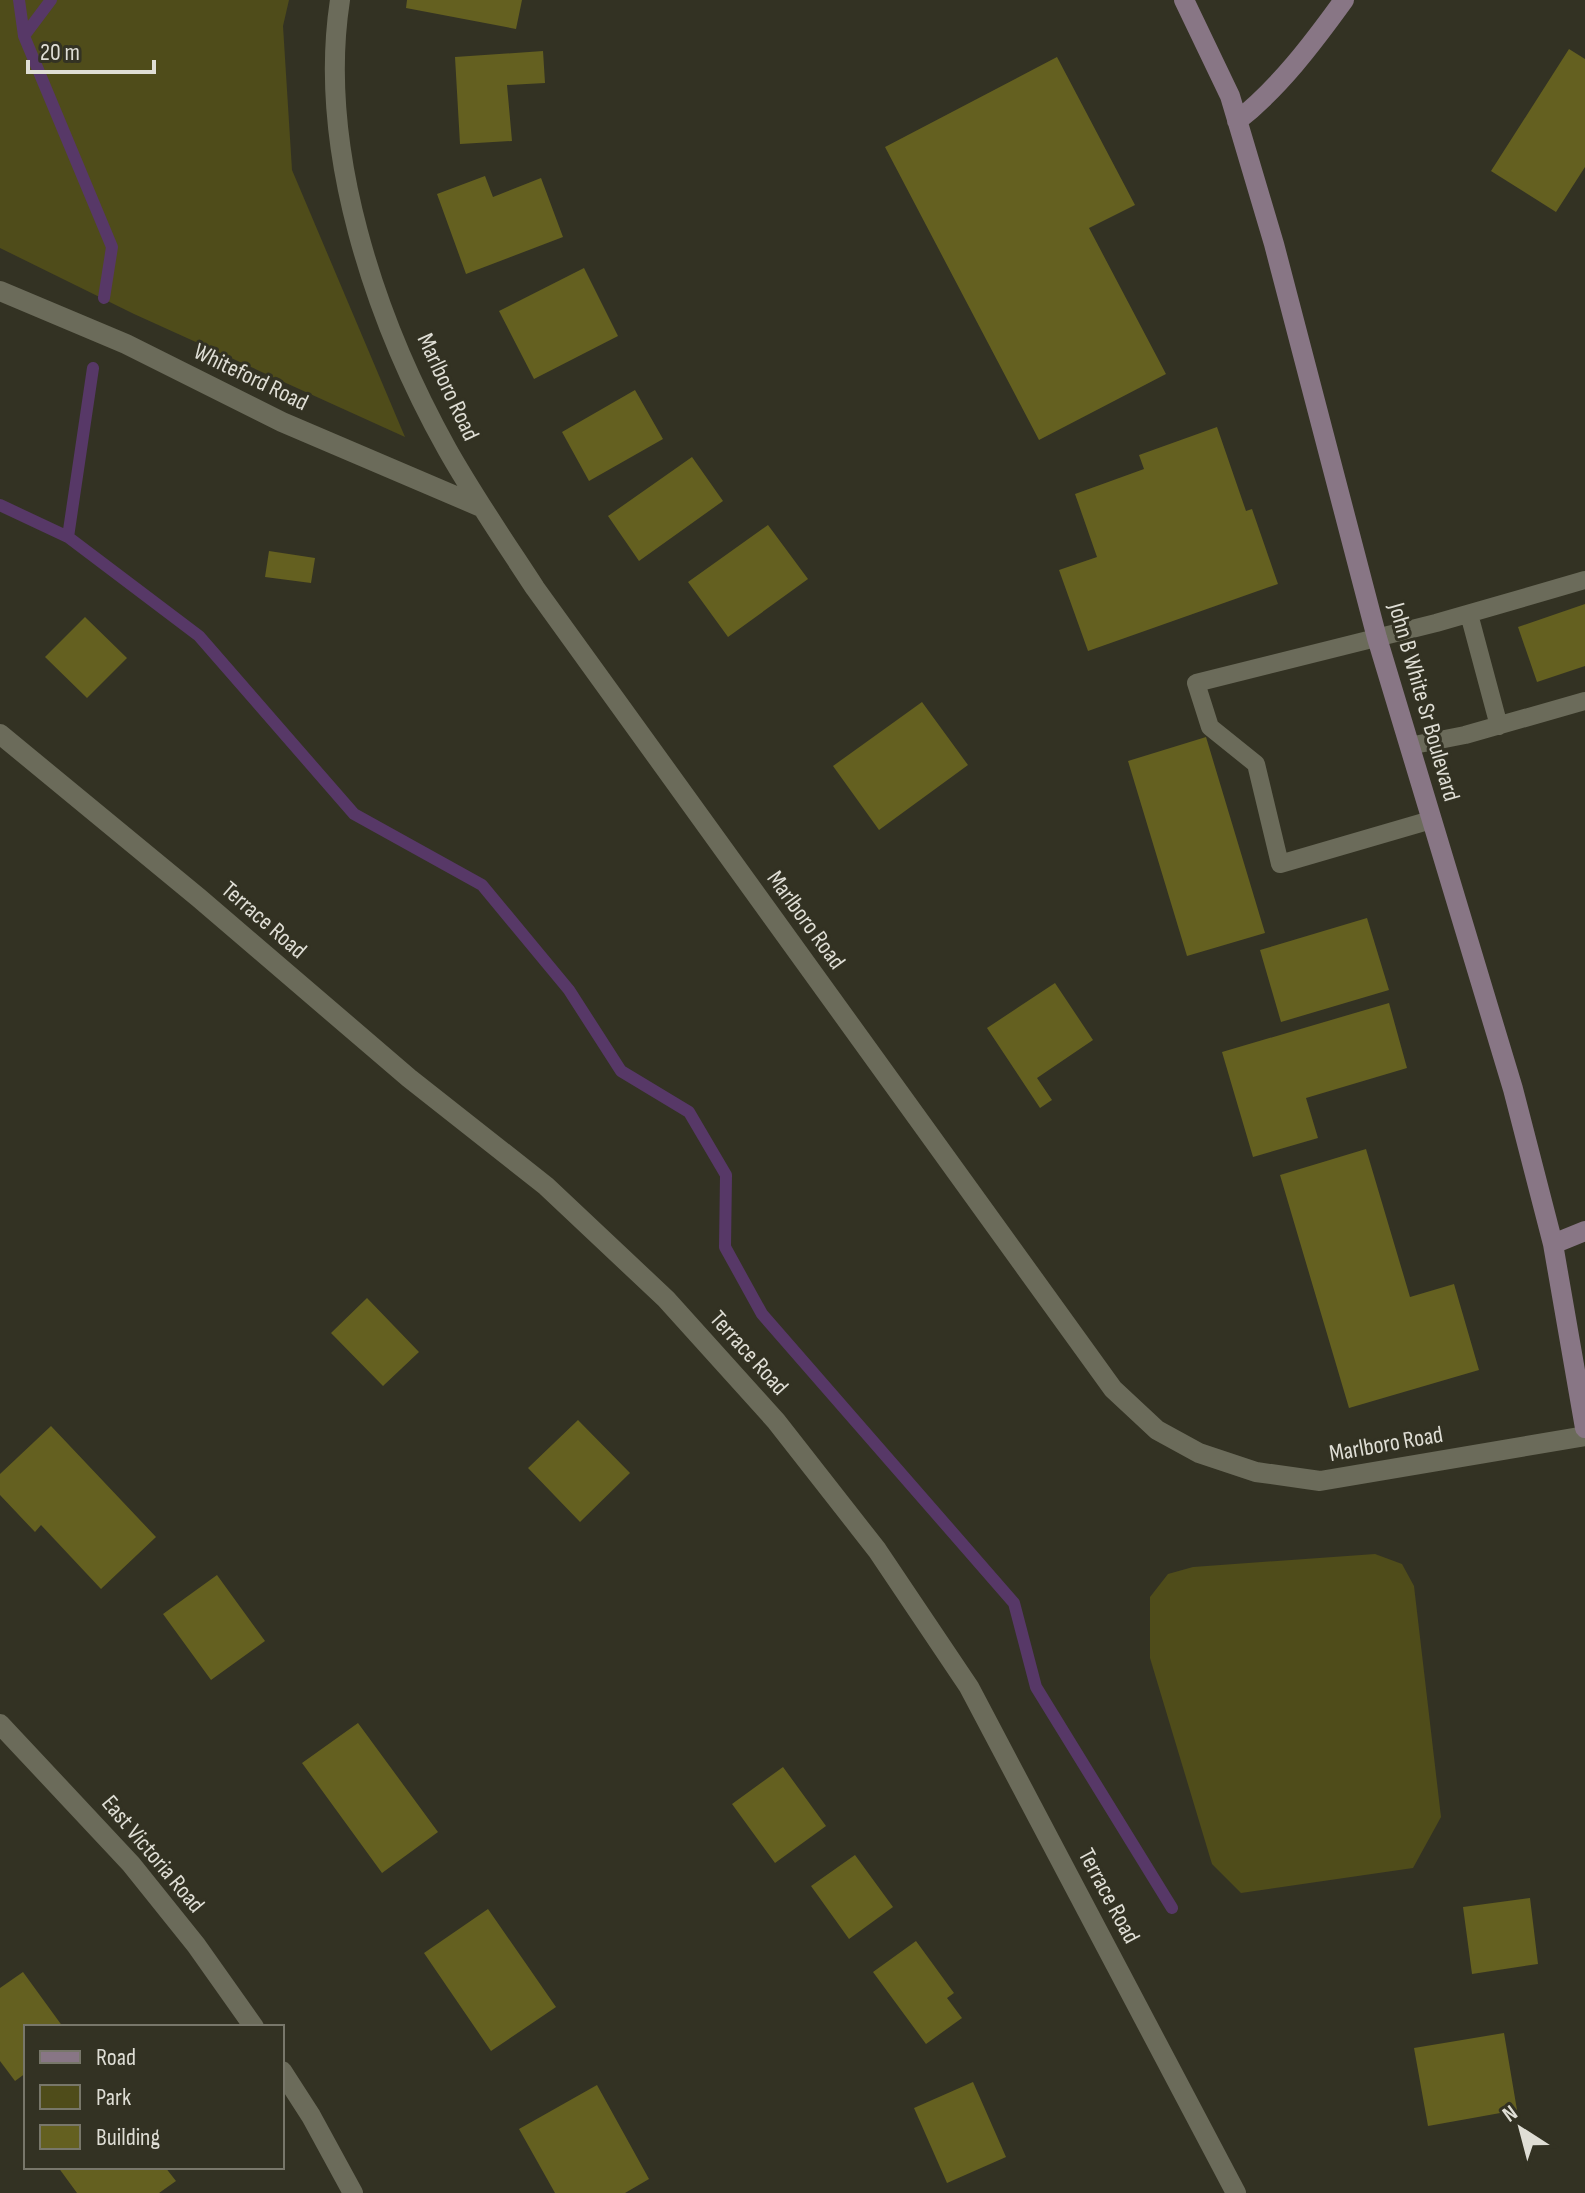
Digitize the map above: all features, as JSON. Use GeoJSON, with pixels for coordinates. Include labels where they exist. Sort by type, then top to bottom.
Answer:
{"type":"FeatureCollection","features":[{"type":"Feature","properties":{"kind":"main road","name":"John B White Sr Boulevard"},"geometry":{"type":"LineString","coordinates":[[1184,0],[1230,96],[1274,244],[1377,638],[1513,1089],[1553,1244],[1585,1428]]}},
{"type":"Feature","properties":{"kind":"main road"},"geometry":{"type":"LineString","coordinates":[[1237,121],[1260,103],[1322,31],[1344,0]]}},
{"type":"Feature","properties":{"kind":"main road"},"geometry":{"type":"LineString","coordinates":[[1553,1244],[1585,1231]]}},
{"type":"Feature","properties":{"kind":"street","name":"Marlboro Road"},"geometry":{"type":"LineString","coordinates":[[340,0],[335,33],[335,88],[339,143],[349,198],[364,252],[414,383],[446,446],[481,507],[535,588],[1113,1389],[1157,1430],[1199,1453],[1256,1472],[1320,1481],[1585,1436]]}},
{"type":"Feature","properties":{"kind":"street","name":"Whiteford Road"},"geometry":{"type":"LineString","coordinates":[[0,291],[126,344],[282,422],[481,507]]}},
{"type":"Feature","properties":{"kind":"street","name":"Terrace Road"},"geometry":{"type":"LineString","coordinates":[[0,734],[199,898],[409,1078],[546,1186],[666,1299],[776,1421],[877,1550],[969,1687],[1236,2193]]}},
{"type":"Feature","properties":{"kind":"street","name":"East Victoria Road"},"geometry":{"type":"LineString","coordinates":[[0,1724],[131,1864],[196,1945],[253,2025]]}},
{"type":"Feature","properties":{"kind":"street"},"geometry":{"type":"LineString","coordinates":[[284,2074],[353,2193]]}},
{"type":"Feature","properties":{"kind":"lane"},"geometry":{"type":"LineString","coordinates":[[1431,820],[1280,864],[1256,764],[1210,727],[1196,683],[1469,614],[1585,580]]}},
{"type":"Feature","properties":{"kind":"lane"},"geometry":{"type":"LineString","coordinates":[[1469,614],[1499,726]]}},
{"type":"Feature","properties":{"kind":"lane"},"geometry":{"type":"LineString","coordinates":[[1409,746],[1499,726],[1585,701]]}},
{"type":"Feature","properties":{"kind":"green space"},"geometry":{"type":"Polygon","coordinates":[[[0,0],[289,0],[283,26],[292,170],[405,437],[134,314],[0,248],[0,0]]]}},
{"type":"Feature","properties":{"kind":"green space"},"geometry":{"type":"Polygon","coordinates":[[[1375,1554],[1402,1564],[1414,1586],[1441,1817],[1413,1868],[1241,1893],[1212,1864],[1150,1658],[1150,1597],[1168,1574],[1193,1567],[1375,1554]]]}},
{"type":"Feature","properties":{"kind":"building"},"geometry":{"type":"Polygon","coordinates":[[[407,0],[522,0],[516,29],[406,8],[407,0]]]}},
{"type":"Feature","properties":{"kind":"building"},"geometry":{"type":"Polygon","coordinates":[[[1569,49],[1585,59],[1585,167],[1556,212],[1491,171],[1569,49]]]}},
{"type":"Feature","properties":{"kind":"building"},"geometry":{"type":"Polygon","coordinates":[[[543,51],[545,83],[507,85],[512,141],[460,144],[455,57],[543,51]]]}},
{"type":"Feature","properties":{"kind":"building"},"geometry":{"type":"Polygon","coordinates":[[[1057,57],[1135,205],[1089,228],[1166,374],[1039,440],[885,147],[1057,57]]]}},
{"type":"Feature","properties":{"kind":"building"},"geometry":{"type":"Polygon","coordinates":[[[485,176],[493,197],[541,178],[563,237],[466,274],[437,194],[485,176]]]}},
{"type":"Feature","properties":{"kind":"building"},"geometry":{"type":"Polygon","coordinates":[[[584,268],[618,336],[534,379],[499,311],[584,268]]]}},
{"type":"Feature","properties":{"kind":"building"},"geometry":{"type":"Polygon","coordinates":[[[635,390],[663,439],[589,481],[562,432],[635,390]]]}},
{"type":"Feature","properties":{"kind":"building"},"geometry":{"type":"Polygon","coordinates":[[[1217,427],[1246,511],[1252,509],[1278,584],[1088,651],[1059,570],[1097,557],[1075,494],[1144,469],[1139,455],[1217,427]]]}},
{"type":"Feature","properties":{"kind":"building"},"geometry":{"type":"Polygon","coordinates":[[[692,457],[723,501],[639,561],[608,516],[692,457]]]}},
{"type":"Feature","properties":{"kind":"building"},"geometry":{"type":"Polygon","coordinates":[[[768,525],[808,579],[728,637],[688,582],[768,525]]]}},
{"type":"Feature","properties":{"kind":"building"},"geometry":{"type":"Polygon","coordinates":[[[269,551],[315,558],[311,583],[265,577],[269,551]]]}},
{"type":"Feature","properties":{"kind":"building"},"geometry":{"type":"Polygon","coordinates":[[[1585,604],[1585,666],[1537,682],[1518,627],[1585,604]]]}},
{"type":"Feature","properties":{"kind":"building"},"geometry":{"type":"Polygon","coordinates":[[[85,617],[127,658],[87,698],[45,657],[85,617]]]}},
{"type":"Feature","properties":{"kind":"building"},"geometry":{"type":"Polygon","coordinates":[[[922,702],[968,765],[879,830],[833,766],[922,702]]]}},
{"type":"Feature","properties":{"kind":"building"},"geometry":{"type":"Polygon","coordinates":[[[1206,737],[1265,933],[1187,956],[1128,761],[1206,737]]]}},
{"type":"Feature","properties":{"kind":"building"},"geometry":{"type":"Polygon","coordinates":[[[1367,918],[1389,990],[1281,1022],[1260,950],[1367,918]]]}},
{"type":"Feature","properties":{"kind":"building"},"geometry":{"type":"Polygon","coordinates":[[[1055,983],[1093,1040],[1037,1078],[1052,1100],[1040,1108],[987,1028],[1055,983]]]}},
{"type":"Feature","properties":{"kind":"building"},"geometry":{"type":"Polygon","coordinates":[[[1389,1003],[1407,1068],[1306,1098],[1318,1138],[1253,1157],[1222,1052],[1389,1003]]]}},
{"type":"Feature","properties":{"kind":"building"},"geometry":{"type":"Polygon","coordinates":[[[1366,1149],[1410,1297],[1454,1284],[1479,1370],[1349,1408],[1280,1175],[1366,1149]]]}},
{"type":"Feature","properties":{"kind":"building"},"geometry":{"type":"Polygon","coordinates":[[[367,1298],[419,1352],[383,1386],[331,1333],[367,1298]]]}},
{"type":"Feature","properties":{"kind":"building"},"geometry":{"type":"Polygon","coordinates":[[[578,1420],[630,1473],[580,1522],[528,1468],[578,1420]]]}},
{"type":"Feature","properties":{"kind":"building"},"geometry":{"type":"Polygon","coordinates":[[[51,1426],[156,1537],[101,1589],[41,1525],[35,1532],[0,1495],[0,1474],[51,1426]]]}},
{"type":"Feature","properties":{"kind":"building"},"geometry":{"type":"Polygon","coordinates":[[[217,1575],[265,1641],[211,1680],[163,1614],[217,1575]]]}},
{"type":"Feature","properties":{"kind":"building"},"geometry":{"type":"Polygon","coordinates":[[[358,1723],[438,1832],[382,1873],[302,1763],[358,1723]]]}},
{"type":"Feature","properties":{"kind":"building"},"geometry":{"type":"Polygon","coordinates":[[[783,1767],[826,1826],[775,1863],[732,1804],[783,1767]]]}},
{"type":"Feature","properties":{"kind":"building"},"geometry":{"type":"Polygon","coordinates":[[[855,1855],[893,1907],[849,1939],[811,1886],[855,1855]]]}},
{"type":"Feature","properties":{"kind":"building"},"geometry":{"type":"Polygon","coordinates":[[[1530,1898],[1538,1964],[1472,1974],[1463,1907],[1530,1898]]]}},
{"type":"Feature","properties":{"kind":"building"},"geometry":{"type":"Polygon","coordinates":[[[488,1909],[556,2007],[491,2051],[424,1953],[488,1909]]]}},
{"type":"Feature","properties":{"kind":"building"},"geometry":{"type":"Polygon","coordinates":[[[916,1941],[954,1993],[947,1998],[962,2018],[926,2044],[873,1972],[916,1941]]]}},
{"type":"Feature","properties":{"kind":"building"},"geometry":{"type":"Polygon","coordinates":[[[23,1972],[62,2025],[24,2025],[24,2074],[15,2081],[0,2061],[0,1988],[23,1972]]]}},
{"type":"Feature","properties":{"kind":"building"},"geometry":{"type":"Polygon","coordinates":[[[1504,2033],[1517,2110],[1428,2126],[1414,2048],[1504,2033]]]}},
{"type":"Feature","properties":{"kind":"building"},"geometry":{"type":"Polygon","coordinates":[[[973,2082],[1006,2157],[947,2183],[914,2108],[973,2082]]]}},
{"type":"Feature","properties":{"kind":"building"},"geometry":{"type":"Polygon","coordinates":[[[597,2085],[649,2179],[625,2193],[555,2193],[519,2129],[597,2085]]]}},
{"type":"Feature","properties":{"kind":"building"},"geometry":{"type":"Polygon","coordinates":[[[59,2169],[167,2169],[176,2181],[159,2193],[77,2193],[59,2169]]]}},
{"type":"Feature","properties":{"kind":"waterway"},"geometry":{"type":"LineString","coordinates":[[19,0],[24,36],[112,247],[104,298]]}},
{"type":"Feature","properties":{"kind":"waterway"},"geometry":{"type":"LineString","coordinates":[[24,36],[51,0]]}},
{"type":"Feature","properties":{"kind":"waterway"},"geometry":{"type":"LineString","coordinates":[[68,537],[93,368]]}},
{"type":"Feature","properties":{"kind":"waterway"},"geometry":{"type":"LineString","coordinates":[[0,505],[68,537],[199,636],[354,814],[482,885],[569,990],[621,1071],[689,1112],[726,1175],[725,1247],[762,1314],[1014,1603],[1036,1687],[1172,1908]]}}]}
